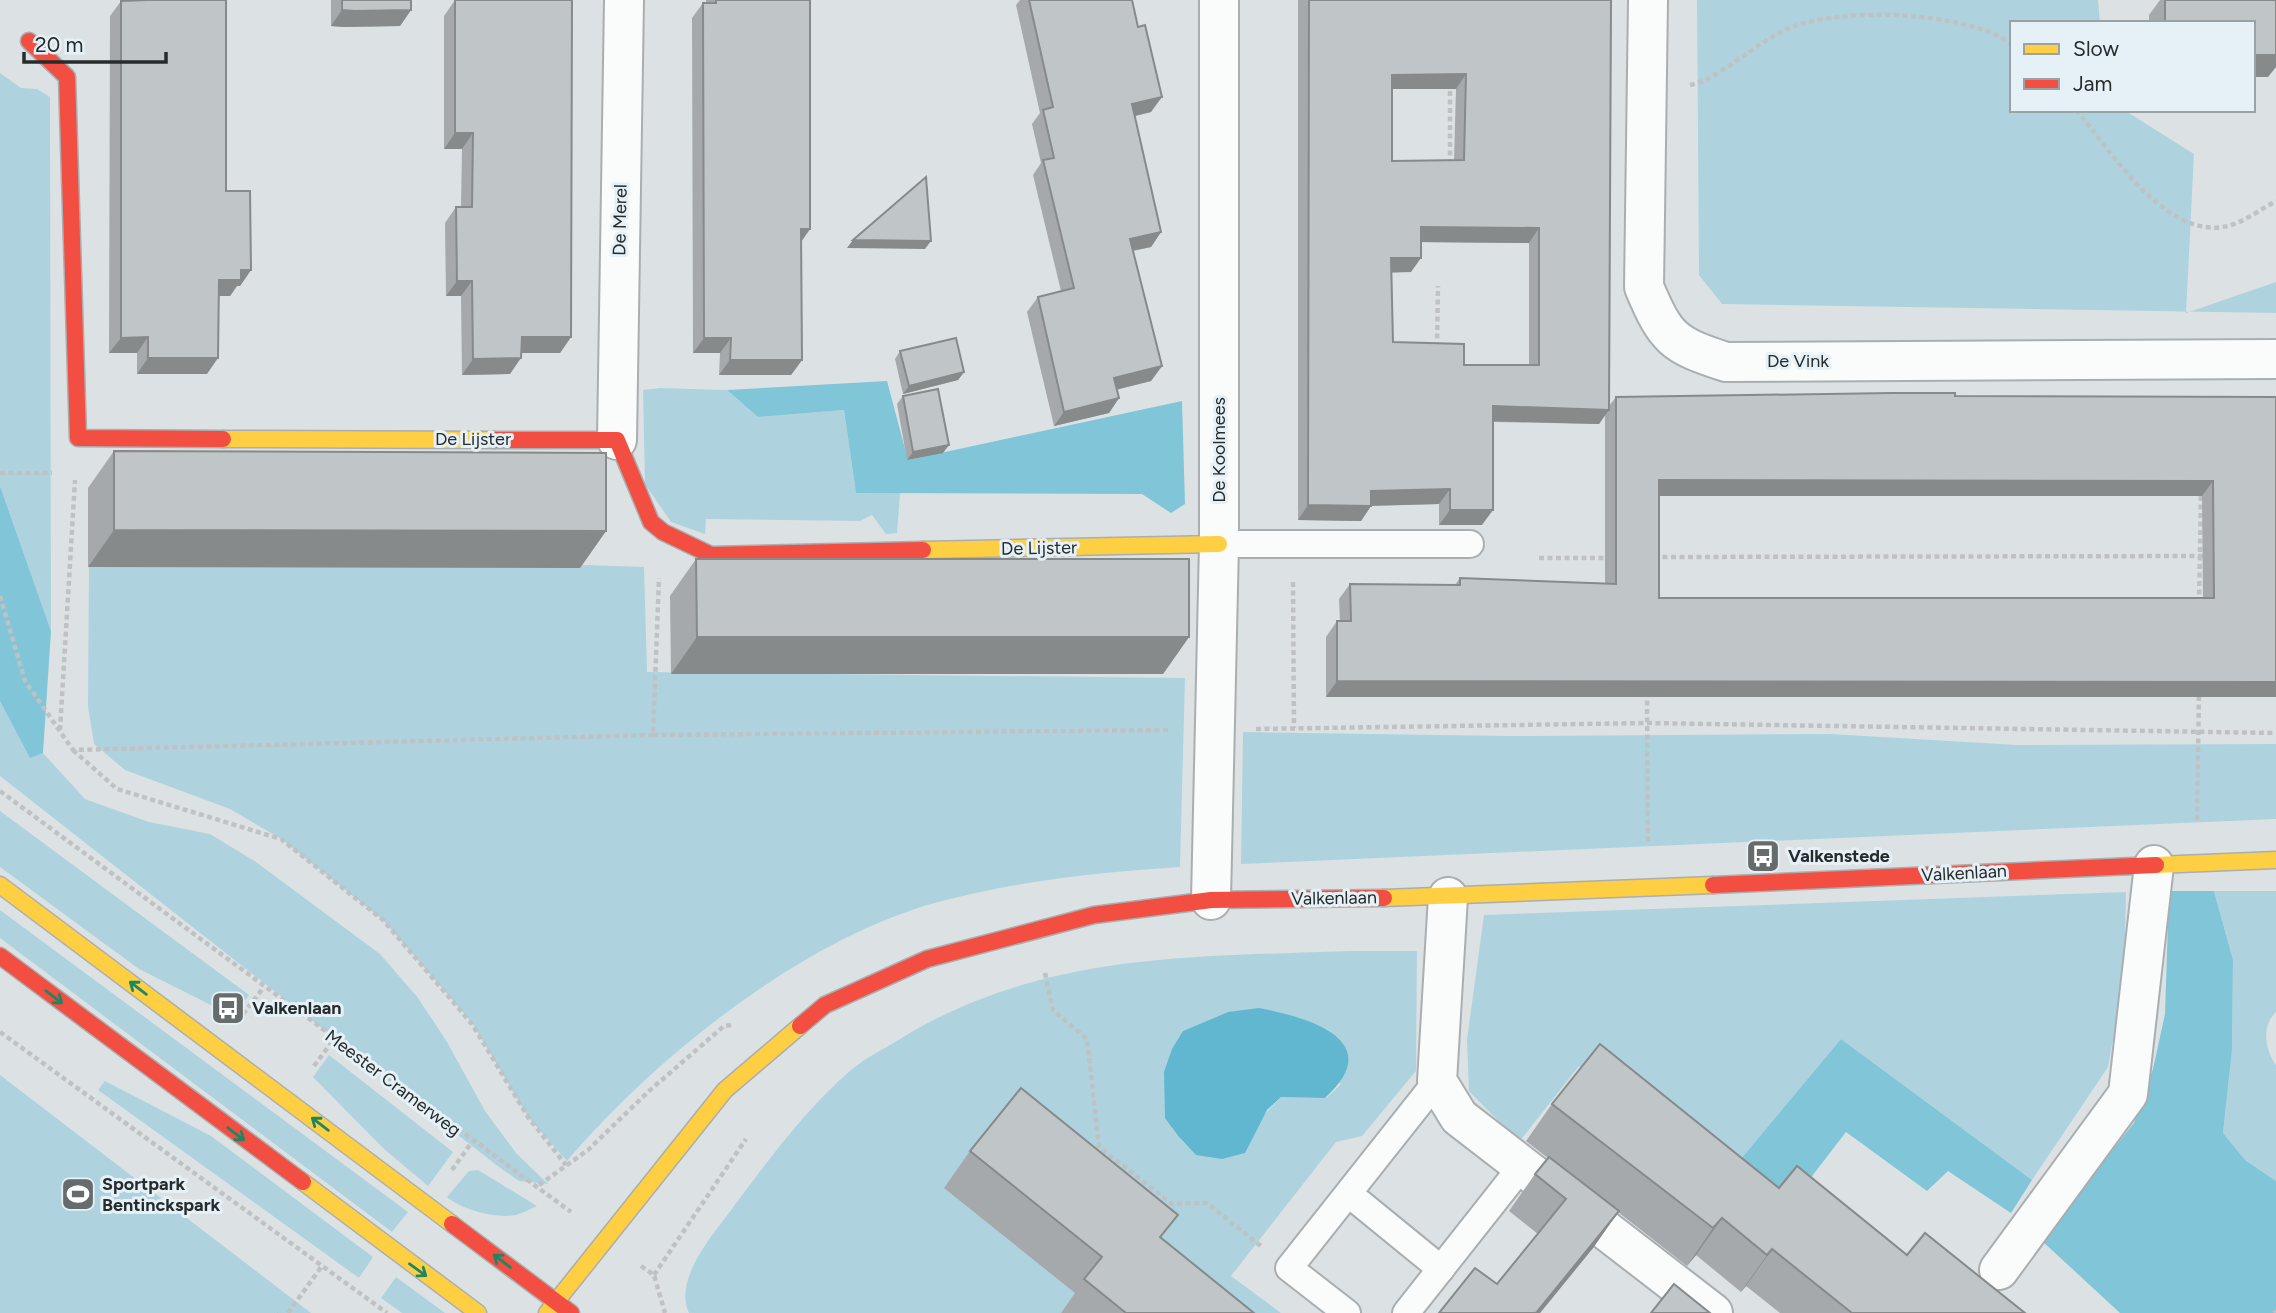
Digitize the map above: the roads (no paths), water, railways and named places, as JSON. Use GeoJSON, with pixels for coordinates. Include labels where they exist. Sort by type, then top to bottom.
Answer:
{"type":"FeatureCollection","features":[{"type":"Feature","properties":{"kind":"street","name":"De Merel"},"geometry":{"type":"LineString","coordinates":[[617,440],[624,0]]}},
{"type":"Feature","properties":{"kind":"street","name":"De Koolmees"},"geometry":{"type":"LineString","coordinates":[[1211,900],[1219,544],[1219,0]]}},
{"type":"Feature","properties":{"kind":"street","name":"De Vink"},"geometry":{"type":"LineString","coordinates":[[1648,0],[1644,287],[1658,321],[1685,349],[1726,362],[2276,359]]}},
{"type":"Feature","properties":{"kind":"street","name":"De Lijster"},"geometry":{"type":"LineString","coordinates":[[29,41],[67,77],[78,438],[617,440],[651,522],[678,541],[711,555],[1219,544]]}},
{"type":"Feature","properties":{"kind":"street","name":"Valkenlaan"},"geometry":{"type":"LineString","coordinates":[[552,1308],[725,1090],[825,1005],[927,959],[1094,915],[1211,900],[1448,897],[2276,860]]}},
{"type":"Feature","properties":{"kind":"street"},"geometry":{"type":"LineString","coordinates":[[1999,1270],[2128,1094],[2154,864]]}},
{"type":"Feature","properties":{"kind":"street"},"geometry":{"type":"LineString","coordinates":[[0,886],[552,1308],[571,1313]]}},
{"type":"Feature","properties":{"kind":"street"},"geometry":{"type":"LineString","coordinates":[[1448,897],[1437,1081],[1459,1117],[1713,1313]]}},
{"type":"Feature","properties":{"kind":"street"},"geometry":{"type":"LineString","coordinates":[[0,956],[478,1313]]}},
{"type":"Feature","properties":{"kind":"lane"},"geometry":{"type":"LineString","coordinates":[[1219,544],[1470,544]]}},
{"type":"Feature","properties":{"kind":"lane"},"geometry":{"type":"LineString","coordinates":[[1347,1313],[1289,1268],[1437,1081]]}},
{"type":"Feature","properties":{"kind":"lane"},"geometry":{"type":"LineString","coordinates":[[1406,1313],[1522,1166]]}},
{"type":"Feature","properties":{"kind":"lane"},"geometry":{"type":"LineString","coordinates":[[1349,1194],[1441,1269]]}},
{"type":"Feature","properties":{"kind":"place","name":"Valkenstede"},"geometry":{"type":"Point","coordinates":[1763,856]}},
{"type":"Feature","properties":{"kind":"place","name":"Valkenlaan"},"geometry":{"type":"Point","coordinates":[228,1008]}},
{"type":"Feature","properties":{"kind":"place","name":"Sportpark Bentinckspark"},"geometry":{"type":"Point","coordinates":[78,1194]}}]}
